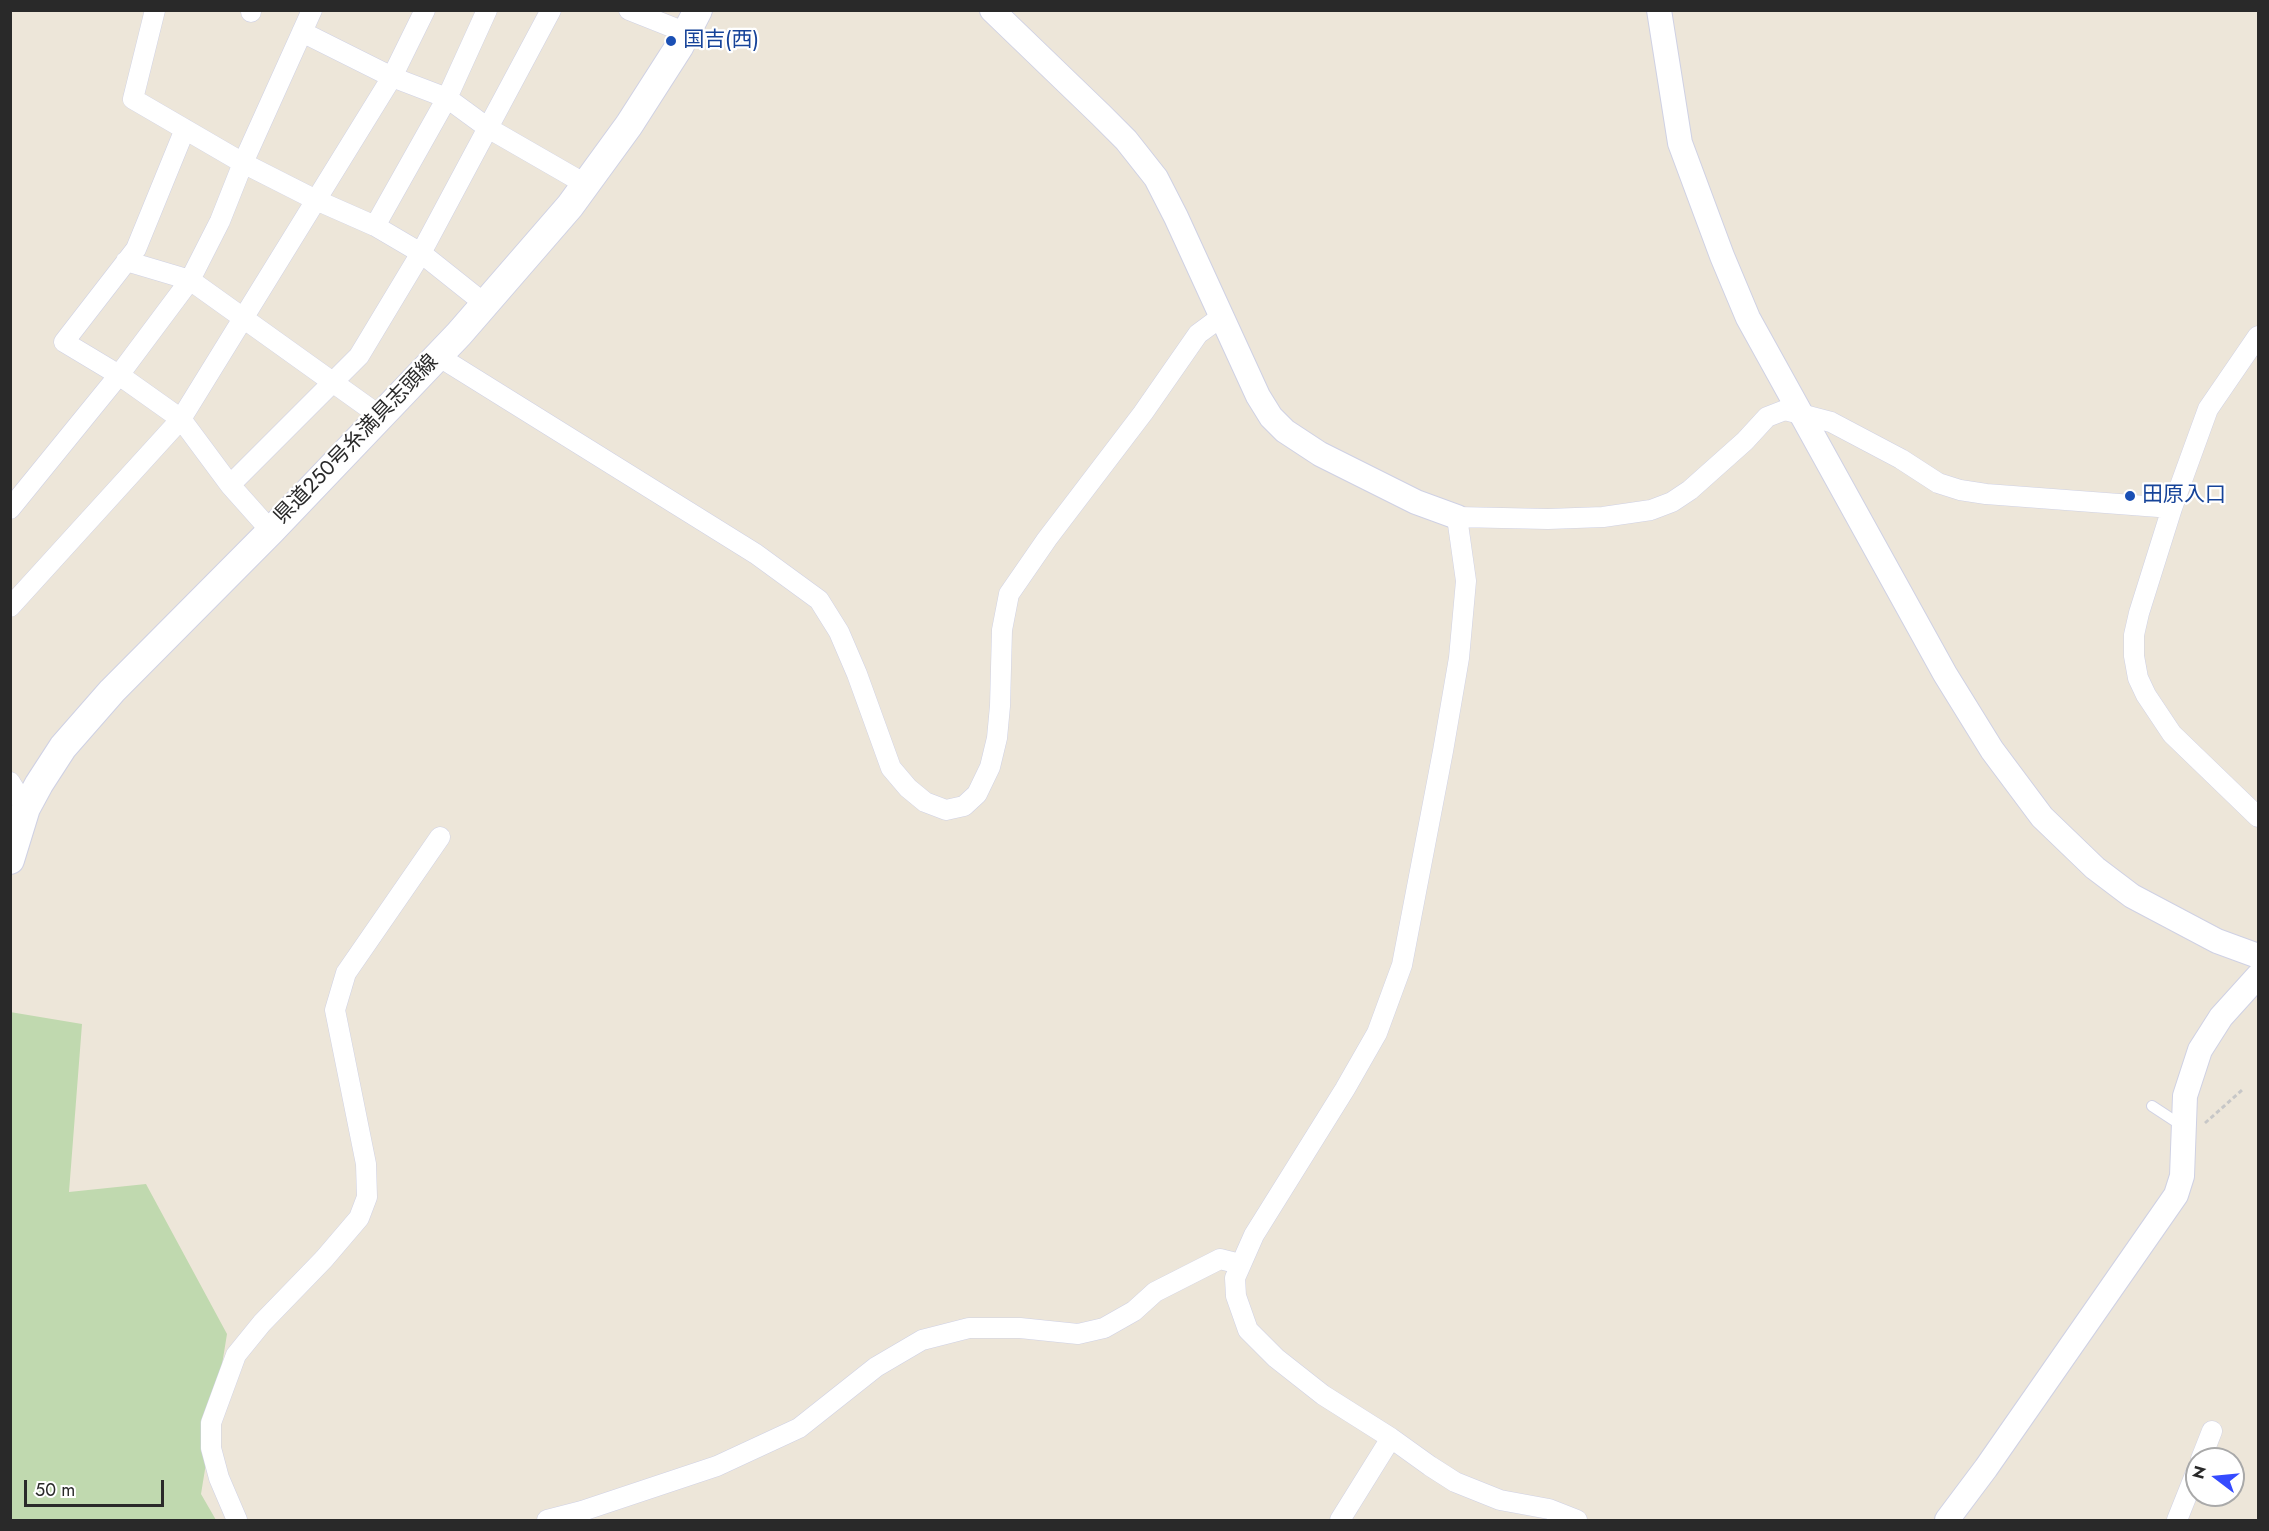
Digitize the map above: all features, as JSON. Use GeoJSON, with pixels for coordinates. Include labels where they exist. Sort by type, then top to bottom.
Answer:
{"type":"FeatureCollection","features":[{"type":"Feature","properties":{"kind":"main road","name":"県道250号糸満具志頭線"},"geometry":{"type":"LineString","coordinates":[[10,860],[26,808],[63,747],[96,708],[271,531],[485,304],[587,185],[629,126],[693,22]]}},
{"type":"Feature","properties":{"kind":"street"},"geometry":{"type":"LineString","coordinates":[[155,10],[133,99],[243,163],[316,200],[375,226],[421,253],[485,304]]}},
{"type":"Feature","properties":{"kind":"street"},"geometry":{"type":"LineString","coordinates":[[10,509],[119,375],[190,280],[220,221],[243,163],[312,10]]}},
{"type":"Feature","properties":{"kind":"street"},"geometry":{"type":"LineString","coordinates":[[10,606],[181,419],[392,77],[425,10]]}},
{"type":"Feature","properties":{"kind":"street"},"geometry":{"type":"LineString","coordinates":[[375,226],[447,98],[487,10]]}},
{"type":"Feature","properties":{"kind":"street"},"geometry":{"type":"LineString","coordinates":[[230,485],[359,356],[421,253],[551,10]]}},
{"type":"Feature","properties":{"kind":"street"},"geometry":{"type":"LineString","coordinates":[[629,10],[693,22]]}},
{"type":"Feature","properties":{"kind":"street"},"geometry":{"type":"LineString","coordinates":[[992,10],[1101,115],[1156,178],[1181,227],[1258,396],[1271,417],[1285,430],[1320,454],[1416,502],[1457,517],[1548,519],[1604,517],[1651,510],[1671,502],[1690,490],[1745,441],[1767,417],[1785,410],[1800,412],[1831,422],[1894,455],[1938,483],[1960,490],[2172,508]]}},
{"type":"Feature","properties":{"kind":"street"},"geometry":{"type":"LineString","coordinates":[[1659,10],[1680,143],[1748,318],[1946,674],[1992,750],[2042,818],[2096,868],[2132,896],[2217,941],[2259,956]]}},
{"type":"Feature","properties":{"kind":"street"},"geometry":{"type":"LineString","coordinates":[[302,32],[392,77],[447,98],[488,128],[587,185]]}},
{"type":"Feature","properties":{"kind":"street"},"geometry":{"type":"LineString","coordinates":[[185,129],[136,249],[64,342],[119,375],[181,419],[230,485],[271,531]]}},
{"type":"Feature","properties":{"kind":"street"},"geometry":{"type":"LineString","coordinates":[[126,261],[190,280],[380,416]]}},
{"type":"Feature","properties":{"kind":"street"},"geometry":{"type":"LineString","coordinates":[[438,356],[756,554],[819,600],[838,632],[857,674],[891,768],[908,788],[925,802],[946,810],[964,806],[977,794],[990,768],[997,738],[1002,630],[1009,594],[1047,539],[1143,413],[1198,334],[1221,317]]}},
{"type":"Feature","properties":{"kind":"street"},"geometry":{"type":"LineString","coordinates":[[2256,342],[2208,409],[2172,508],[2139,613],[2134,635],[2134,656],[2138,678],[2146,695],[2172,734],[2259,816]]}},
{"type":"Feature","properties":{"kind":"street"},"geometry":{"type":"LineString","coordinates":[[1457,517],[1466,581],[1459,658],[1402,965],[1377,1033],[1254,1235],[1235,1278],[1236,1296],[1248,1330],[1259,1343],[1323,1395],[1430,1466],[1466,1486],[1500,1500],[1549,1509],[1577,1521]]}},
{"type":"Feature","properties":{"kind":"street"},"geometry":{"type":"LineString","coordinates":[[10,782],[26,808]]}},
{"type":"Feature","properties":{"kind":"street"},"geometry":{"type":"LineString","coordinates":[[237,1521],[219,1478],[211,1448],[212,1423],[236,1355],[262,1323],[324,1259],[359,1218],[367,1197],[366,1164],[335,1010],[346,973],[440,837]]}},
{"type":"Feature","properties":{"kind":"street"},"geometry":{"type":"LineString","coordinates":[[1947,1521],[2176,1195],[2194,1125],[2185,1096],[2200,1050],[2221,1017],[2259,976]]}},
{"type":"Feature","properties":{"kind":"street"},"geometry":{"type":"LineString","coordinates":[[547,1521],[717,1466],[799,1428],[876,1366],[922,1340],[969,1328],[1020,1328],[1078,1334],[1104,1328],[1134,1311],[1155,1292],[1220,1258],[1240,1264]]}},
{"type":"Feature","properties":{"kind":"street"},"geometry":{"type":"LineString","coordinates":[[2206,1447],[2212,1431]]}},
{"type":"Feature","properties":{"kind":"street"},"geometry":{"type":"LineString","coordinates":[[1340,1521],[1391,1438]]}},
{"type":"Feature","properties":{"kind":"street"},"geometry":{"type":"LineString","coordinates":[[2177,1521],[2185,1501]]}},
{"type":"Feature","properties":{"kind":"lane"},"geometry":{"type":"LineString","coordinates":[[2152,1106],[2194,1125]]}},
{"type":"Feature","properties":{"kind":"path"},"geometry":{"type":"LineString","coordinates":[[2194,1125],[2242,1090]]}},
{"type":"Feature","properties":{"kind":"green space"},"geometry":{"type":"Polygon","coordinates":[[[10,1012],[82,1024],[69,1192],[146,1184],[227,1334],[201,1494],[216,1520],[11,1520],[10,1012]]]}},
{"type":"Feature","properties":{"kind":"place","name":"国吉(西)"},"geometry":{"type":"Point","coordinates":[671,41]}},
{"type":"Feature","properties":{"kind":"place","name":"田原入口"},"geometry":{"type":"Point","coordinates":[2130,496]}}]}
